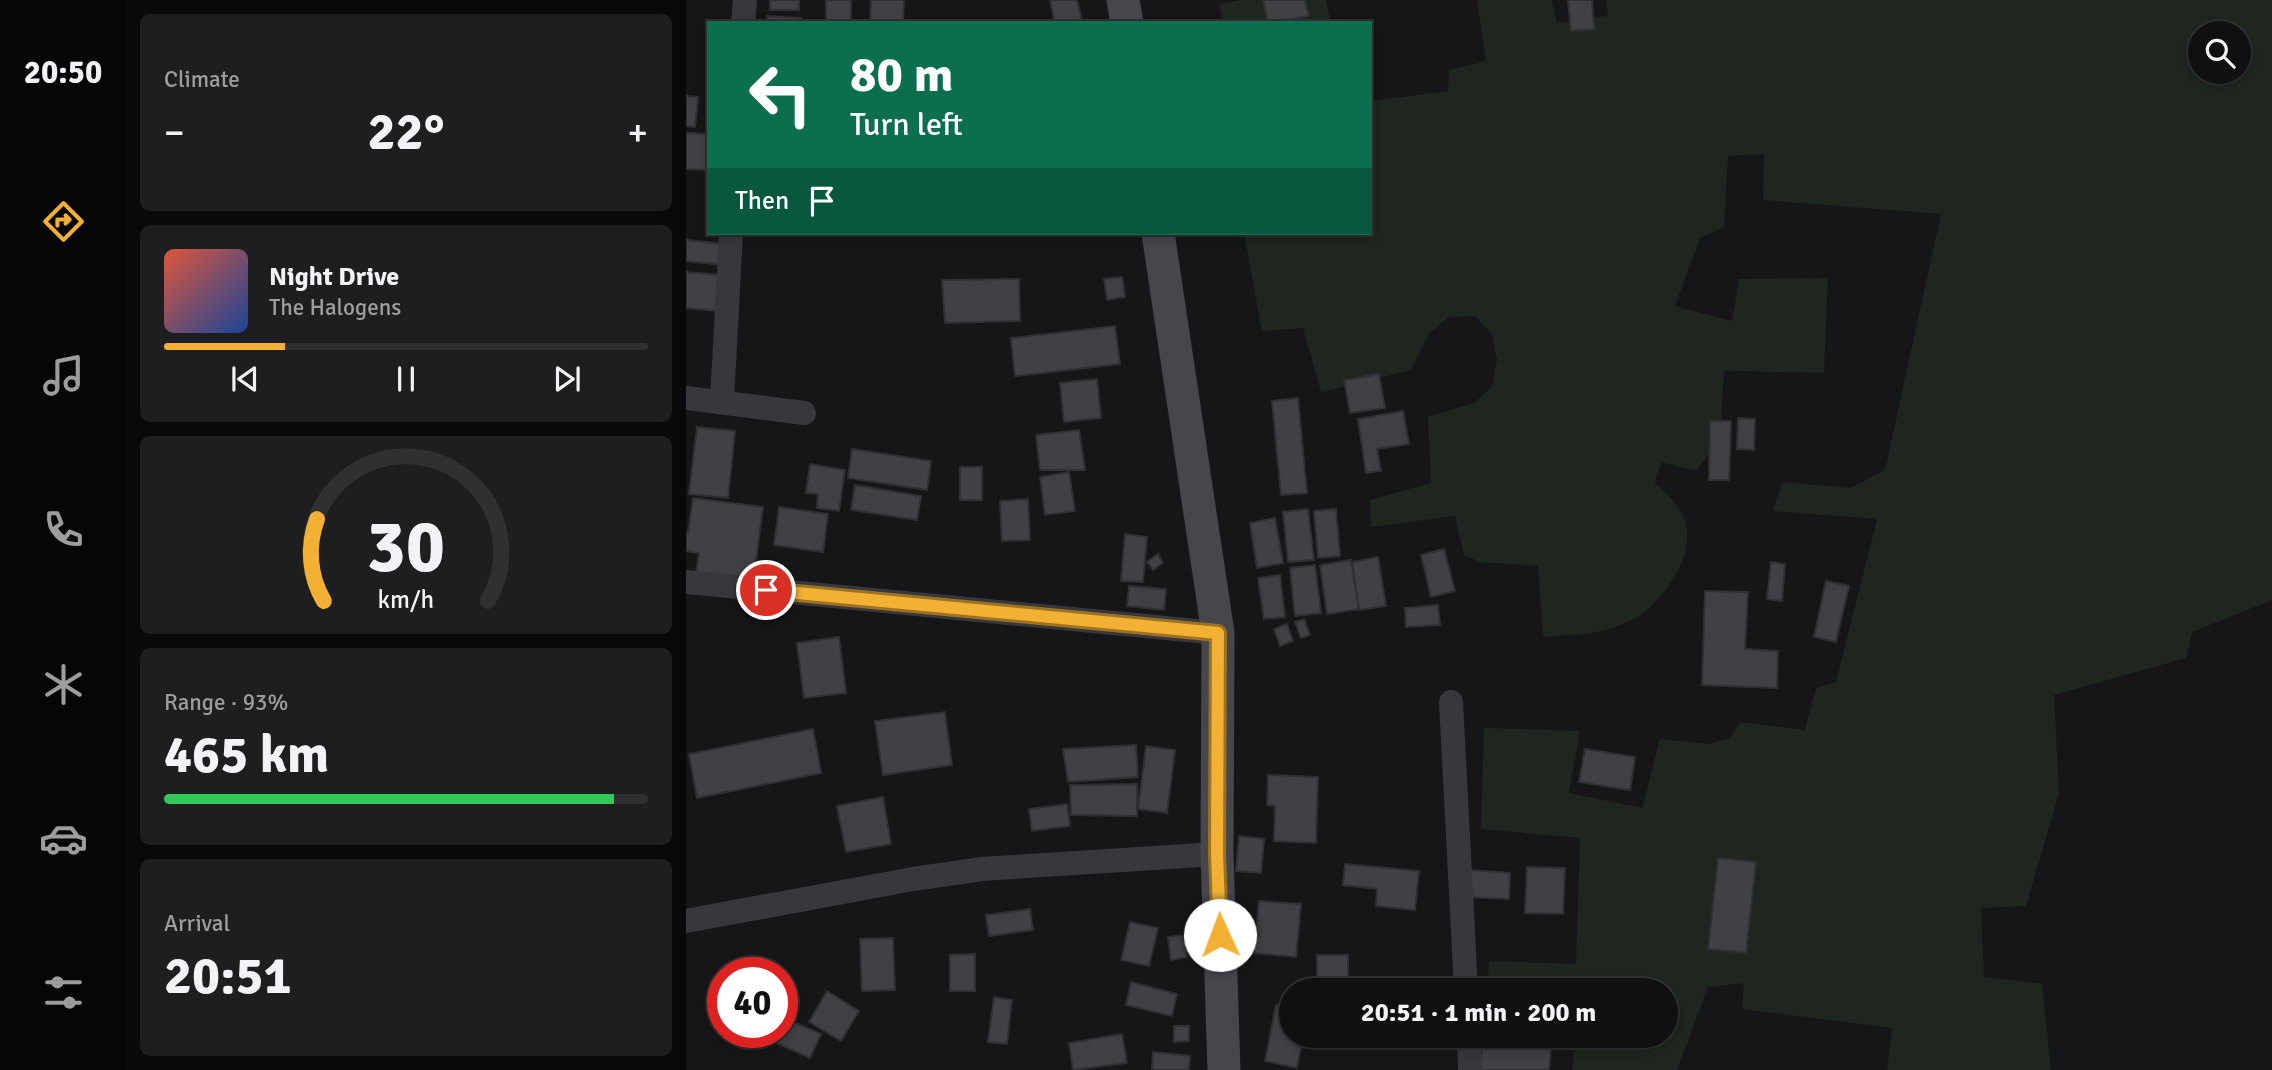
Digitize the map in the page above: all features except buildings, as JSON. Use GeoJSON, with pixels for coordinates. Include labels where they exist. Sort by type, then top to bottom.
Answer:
{"type":"FeatureCollection","features":[{"type":"Feature","properties":{"kind":"street"},"geometry":{"type":"LineString","coordinates":[[743,21],[745,0]]}},
{"type":"Feature","properties":{"kind":"street"},"geometry":{"type":"LineString","coordinates":[[1124,0],[1127,21]]}},
{"type":"Feature","properties":{"kind":"street"},"geometry":{"type":"LineString","coordinates":[[722,401],[731,235]]}},
{"type":"Feature","properties":{"kind":"street"},"geometry":{"type":"LineString","coordinates":[[1158,235],[1218,633],[1217,854],[1224,1070]]}},
{"type":"Feature","properties":{"kind":"street"},"geometry":{"type":"LineString","coordinates":[[686,397],[804,413]]}},
{"type":"Feature","properties":{"kind":"street"},"geometry":{"type":"LineString","coordinates":[[686,582],[1218,633]]}},
{"type":"Feature","properties":{"kind":"street"},"geometry":{"type":"LineString","coordinates":[[1451,702],[1465,978]]}},
{"type":"Feature","properties":{"kind":"street"},"geometry":{"type":"LineString","coordinates":[[686,921],[982,869],[1217,854]]}},
{"type":"Feature","properties":{"kind":"street"},"geometry":{"type":"LineString","coordinates":[[1470,1048],[1471,1070]]}},
{"type":"Feature","properties":{"kind":"shaded area"},"geometry":{"type":"Polygon","coordinates":[[[1240,0],[1326,0],[1331,21],[1223,21],[1219,4],[1240,0]]]}},
{"type":"Feature","properties":{"kind":"shaded area"},"geometry":{"type":"Polygon","coordinates":[[[1477,0],[1552,0],[1557,23],[1608,16],[1606,0],[2272,0],[2272,600],[2192,632],[2186,658],[2054,695],[2059,793],[2026,906],[1981,908],[1984,977],[2042,984],[2051,1070],[1887,1070],[1892,1028],[1742,1009],[1744,983],[1708,987],[1677,1070],[1572,1070],[1575,1048],[1678,1048],[1678,978],[1488,978],[1489,961],[1576,964],[1580,838],[1481,829],[1484,728],[1580,731],[1569,793],[1642,808],[1660,739],[1708,744],[1730,738],[1740,722],[1805,730],[1816,688],[1836,682],[1877,519],[1773,511],[1783,482],[1851,488],[1885,470],[1941,214],[1763,200],[1764,154],[1728,156],[1724,227],[1700,238],[1675,306],[1732,321],[1739,279],[1828,278],[1824,373],[1724,371],[1720,440],[1696,471],[1661,462],[1655,483],[1673,500],[1685,521],[1686,546],[1672,582],[1643,613],[1618,626],[1590,633],[1543,637],[1538,566],[1480,562],[1464,555],[1455,516],[1371,527],[1370,500],[1431,483],[1428,417],[1474,403],[1492,387],[1497,360],[1492,334],[1475,316],[1449,317],[1429,333],[1411,370],[1321,392],[1303,328],[1262,331],[1244,235],[1372,235],[1372,101],[1448,91],[1449,70],[1486,61],[1477,0]]]}},
{"type":"Feature","properties":{"kind":"route"},"geometry":{"type":"LineString","coordinates":[[766,590],[1218,633],[1217,854],[1220,935]]}}]}
